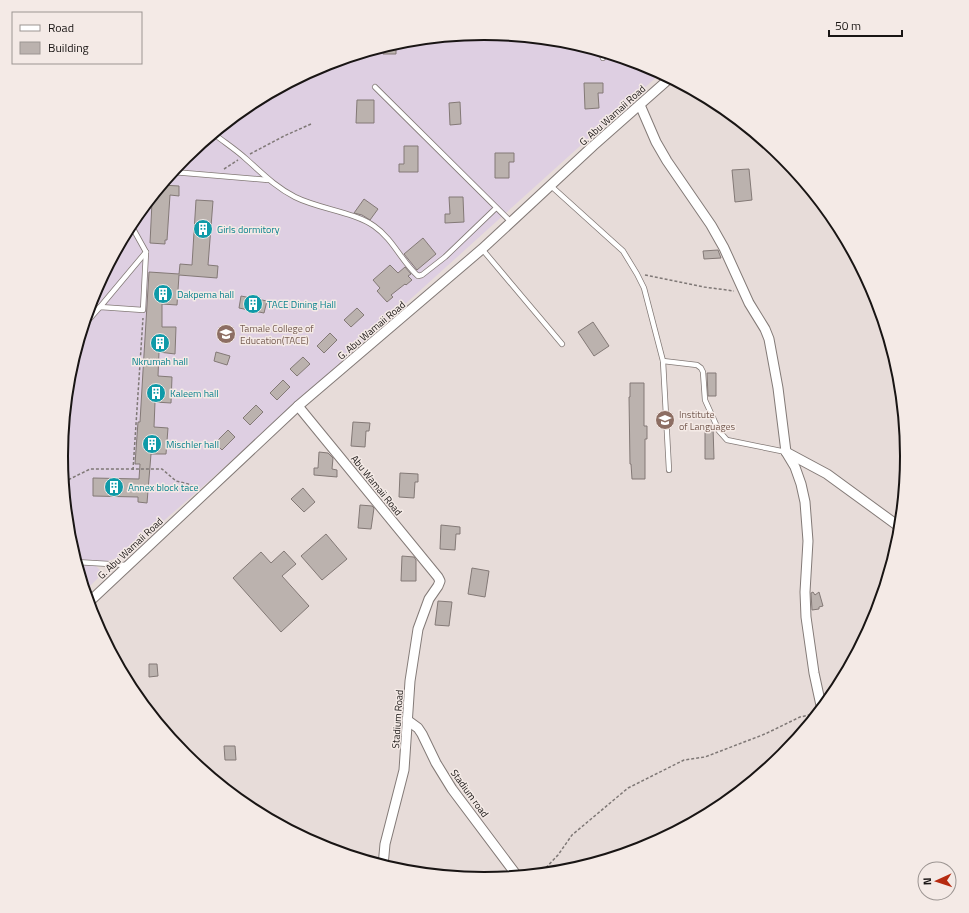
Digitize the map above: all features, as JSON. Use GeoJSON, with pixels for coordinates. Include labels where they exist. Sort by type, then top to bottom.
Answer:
{"type":"FeatureCollection","features":[{"type":"Feature","properties":{"kind":"street","name":"G. Abu Wamaii Road"},"geometry":{"type":"LineString","coordinates":[[93,598],[298,406],[482,249],[593,146],[666,82]]}},
{"type":"Feature","properties":{"kind":"street"},"geometry":{"type":"LineString","coordinates":[[640,105],[663,155],[711,225],[724,248],[749,303],[765,329],[772,353],[777,381],[786,452],[795,467],[801,484],[804,502],[808,541],[805,592],[806,617],[814,673],[820,703]]}},
{"type":"Feature","properties":{"kind":"street","name":"Abu Wamaii Road"},"geometry":{"type":"LineString","coordinates":[[298,406],[438,577]]}},
{"type":"Feature","properties":{"kind":"street"},"geometry":{"type":"LineString","coordinates":[[786,452],[827,474],[895,524]]}},
{"type":"Feature","properties":{"kind":"street","name":"Stadium Road"},"geometry":{"type":"LineString","coordinates":[[384,860],[385,844],[404,770],[410,681],[418,629],[429,599],[440,581],[438,577]]}},
{"type":"Feature","properties":{"kind":"street","name":"Stadium road"},"geometry":{"type":"LineString","coordinates":[[407,720],[418,728],[436,763],[452,789],[514,872]]}},
{"type":"Feature","properties":{"kind":"lane"},"geometry":{"type":"LineString","coordinates":[[375,87],[511,222]]}},
{"type":"Feature","properties":{"kind":"lane"},"geometry":{"type":"LineString","coordinates":[[218,137],[244,157],[268,180],[280,189],[308,204],[354,217],[374,226],[385,235],[418,276],[422,275],[444,257],[496,208]]}},
{"type":"Feature","properties":{"kind":"lane"},"geometry":{"type":"LineString","coordinates":[[180,173],[268,180]]}},
{"type":"Feature","properties":{"kind":"lane"},"geometry":{"type":"LineString","coordinates":[[551,186],[623,251],[638,274],[645,294],[663,361],[669,470]]}},
{"type":"Feature","properties":{"kind":"lane"},"geometry":{"type":"LineString","coordinates":[[100,307],[143,310],[146,252],[134,231]]}},
{"type":"Feature","properties":{"kind":"lane"},"geometry":{"type":"LineString","coordinates":[[482,249],[562,344]]}},
{"type":"Feature","properties":{"kind":"lane"},"geometry":{"type":"LineString","coordinates":[[93,315],[146,252]]}},
{"type":"Feature","properties":{"kind":"lane"},"geometry":{"type":"LineString","coordinates":[[663,361],[697,365],[701,368],[703,372],[705,400],[716,425],[727,440],[786,452]]}},
{"type":"Feature","properties":{"kind":"lane"},"geometry":{"type":"LineString","coordinates":[[82,562],[127,566]]}},
{"type":"Feature","properties":{"kind":"path"},"geometry":{"type":"LineString","coordinates":[[215,175],[244,157],[311,124]]}},
{"type":"Feature","properties":{"kind":"path"},"geometry":{"type":"LineString","coordinates":[[638,274],[665,280],[737,291]]}},
{"type":"Feature","properties":{"kind":"path"},"geometry":{"type":"LineString","coordinates":[[133,470],[143,310]]}},
{"type":"Feature","properties":{"kind":"path"},"geometry":{"type":"LineString","coordinates":[[69,480],[90,469],[162,469],[176,481],[188,484],[205,492]]}},
{"type":"Feature","properties":{"kind":"path"},"geometry":{"type":"LineString","coordinates":[[546,868],[558,855],[572,835],[628,788],[684,760],[705,757],[765,734],[800,717],[812,714]]}},
{"type":"Feature","properties":{"kind":"shaded area","name":"Tamale College of Education(TACE)"},"geometry":{"type":"Polygon","coordinates":[[[484,40],[539,44],[592,54],[618,62],[656,77],[209,481],[126,554],[111,560],[94,564],[103,573],[89,587],[76,538],[69,484],[69,429],[76,375],[82,349],[90,323],[111,272],[138,225],[171,182],[210,143],[253,110],[300,83],[351,62],[377,54],[430,44],[484,40]]]}},
{"type":"Feature","properties":{"kind":"building"},"geometry":{"type":"Polygon","coordinates":[[[396,50],[396,54],[383,54],[383,53],[396,50]]]}},
{"type":"Feature","properties":{"kind":"building"},"geometry":{"type":"Polygon","coordinates":[[[584,83],[603,83],[603,93],[598,93],[599,108],[585,109],[584,83]]]}},
{"type":"Feature","properties":{"kind":"building"},"geometry":{"type":"Polygon","coordinates":[[[357,100],[374,100],[374,123],[356,123],[357,100]]]}},
{"type":"Feature","properties":{"kind":"building"},"geometry":{"type":"Polygon","coordinates":[[[460,102],[461,124],[450,125],[449,103],[460,102]]]}},
{"type":"Feature","properties":{"kind":"building"},"geometry":{"type":"Polygon","coordinates":[[[404,146],[418,146],[418,172],[399,172],[399,164],[404,164],[404,146]]]}},
{"type":"Feature","properties":{"kind":"building"},"geometry":{"type":"Polygon","coordinates":[[[495,153],[514,153],[514,162],[509,162],[509,178],[495,178],[495,153]]]}},
{"type":"Feature","properties":{"kind":"building"},"geometry":{"type":"Polygon","coordinates":[[[749,169],[752,200],[735,202],[732,170],[749,169]]]}},
{"type":"Feature","properties":{"kind":"building"},"geometry":{"type":"Polygon","coordinates":[[[168,185],[179,186],[179,196],[170,195],[167,240],[165,240],[165,244],[150,243],[152,206],[168,185]]]}},
{"type":"Feature","properties":{"kind":"building"},"geometry":{"type":"Polygon","coordinates":[[[449,197],[463,197],[464,222],[445,223],[445,214],[450,214],[449,197]]]}},
{"type":"Feature","properties":{"kind":"building"},"geometry":{"type":"Polygon","coordinates":[[[364,199],[378,209],[370,220],[362,215],[354,213],[364,199]]]}},
{"type":"Feature","properties":{"kind":"building"},"geometry":{"type":"Polygon","coordinates":[[[196,200],[213,201],[208,265],[218,266],[217,278],[179,275],[177,305],[162,304],[162,327],[176,327],[175,354],[159,352],[158,376],[172,377],[171,403],[155,402],[154,427],[168,428],[166,454],[151,454],[147,503],[138,502],[138,497],[93,496],[93,478],[139,479],[140,464],[135,464],[138,422],[140,422],[149,272],[179,274],[180,264],[192,265],[196,200]]]}},
{"type":"Feature","properties":{"kind":"building"},"geometry":{"type":"Polygon","coordinates":[[[423,238],[436,254],[417,270],[404,254],[423,238]]]}},
{"type":"Feature","properties":{"kind":"building"},"geometry":{"type":"Polygon","coordinates":[[[718,250],[721,258],[704,259],[703,251],[718,250]]]}},
{"type":"Feature","properties":{"kind":"building"},"geometry":{"type":"Polygon","coordinates":[[[390,265],[398,273],[405,267],[411,274],[408,276],[412,280],[391,295],[393,297],[387,302],[377,291],[380,288],[373,280],[390,265]]]}},
{"type":"Feature","properties":{"kind":"building","name":"TACE Dining Hall"},"geometry":{"type":"Polygon","coordinates":[[[241,296],[267,301],[264,313],[239,308],[241,296]]]}},
{"type":"Feature","properties":{"kind":"building"},"geometry":{"type":"Polygon","coordinates":[[[357,308],[364,315],[351,327],[344,320],[357,308]]]}},
{"type":"Feature","properties":{"kind":"building"},"geometry":{"type":"Polygon","coordinates":[[[593,322],[609,346],[594,356],[578,332],[593,322]]]}},
{"type":"Feature","properties":{"kind":"building"},"geometry":{"type":"Polygon","coordinates":[[[330,333],[337,340],[324,353],[317,346],[330,333]]]}},
{"type":"Feature","properties":{"kind":"building"},"geometry":{"type":"Polygon","coordinates":[[[216,352],[230,356],[227,365],[214,361],[216,352]]]}},
{"type":"Feature","properties":{"kind":"building"},"geometry":{"type":"Polygon","coordinates":[[[303,357],[310,364],[297,376],[290,369],[303,357]]]}},
{"type":"Feature","properties":{"kind":"building"},"geometry":{"type":"Polygon","coordinates":[[[707,373],[716,373],[716,396],[708,396],[707,373]]]}},
{"type":"Feature","properties":{"kind":"building"},"geometry":{"type":"Polygon","coordinates":[[[283,380],[290,387],[277,400],[270,393],[283,380]]]}},
{"type":"Feature","properties":{"kind":"building"},"geometry":{"type":"Polygon","coordinates":[[[630,383],[644,383],[644,426],[647,426],[647,439],[645,439],[645,479],[632,479],[630,464],[630,383]]]}},
{"type":"Feature","properties":{"kind":"building"},"geometry":{"type":"Polygon","coordinates":[[[256,405],[263,412],[250,425],[243,418],[256,405]]]}},
{"type":"Feature","properties":{"kind":"building"},"geometry":{"type":"Polygon","coordinates":[[[353,422],[370,423],[369,431],[366,431],[365,447],[351,446],[353,422]]]}},
{"type":"Feature","properties":{"kind":"building"},"geometry":{"type":"Polygon","coordinates":[[[705,426],[713,427],[714,459],[705,459],[705,426]]]}},
{"type":"Feature","properties":{"kind":"building"},"geometry":{"type":"Polygon","coordinates":[[[228,430],[235,437],[222,450],[215,443],[228,430]]]}},
{"type":"Feature","properties":{"kind":"building"},"geometry":{"type":"Polygon","coordinates":[[[319,452],[328,453],[333,458],[332,469],[337,470],[337,477],[314,475],[314,468],[318,468],[319,452]]]}},
{"type":"Feature","properties":{"kind":"building"},"geometry":{"type":"Polygon","coordinates":[[[400,473],[418,474],[418,482],[415,482],[414,498],[399,497],[400,473]]]}},
{"type":"Feature","properties":{"kind":"building"},"geometry":{"type":"Polygon","coordinates":[[[303,488],[315,502],[304,512],[291,499],[303,488]]]}},
{"type":"Feature","properties":{"kind":"building"},"geometry":{"type":"Polygon","coordinates":[[[360,505],[372,506],[374,508],[371,529],[358,528],[360,505]]]}},
{"type":"Feature","properties":{"kind":"building"},"geometry":{"type":"Polygon","coordinates":[[[441,525],[460,527],[460,534],[456,534],[455,550],[440,549],[441,525]]]}},
{"type":"Feature","properties":{"kind":"building"},"geometry":{"type":"Polygon","coordinates":[[[326,534],[347,559],[322,580],[301,556],[326,534]]]}},
{"type":"Feature","properties":{"kind":"building"},"geometry":{"type":"Polygon","coordinates":[[[284,551],[296,564],[282,576],[309,606],[281,632],[233,578],[261,552],[271,563],[284,551]]]}},
{"type":"Feature","properties":{"kind":"building"},"geometry":{"type":"Polygon","coordinates":[[[402,556],[414,557],[416,560],[416,581],[401,581],[402,556]]]}},
{"type":"Feature","properties":{"kind":"building"},"geometry":{"type":"Polygon","coordinates":[[[472,568],[489,571],[485,597],[468,594],[472,568]]]}},
{"type":"Feature","properties":{"kind":"building"},"geometry":{"type":"Polygon","coordinates":[[[813,592],[815,595],[819,592],[823,606],[819,607],[819,609],[812,610],[811,593],[813,592]]]}},
{"type":"Feature","properties":{"kind":"building"},"geometry":{"type":"Polygon","coordinates":[[[438,601],[452,602],[449,626],[435,625],[438,601]]]}},
{"type":"Feature","properties":{"kind":"building"},"geometry":{"type":"Polygon","coordinates":[[[149,664],[157,664],[158,676],[149,677],[149,664]]]}},
{"type":"Feature","properties":{"kind":"building"},"geometry":{"type":"Polygon","coordinates":[[[224,746],[235,746],[236,760],[225,760],[224,746]]]}},
{"type":"Feature","properties":{"kind":"place","name":"Girls dormitory"},"geometry":{"type":"Point","coordinates":[203,229]}},
{"type":"Feature","properties":{"kind":"place","name":"Dakpema hall"},"geometry":{"type":"Point","coordinates":[163,294]}},
{"type":"Feature","properties":{"kind":"place","name":"TACE Dining Hall"},"geometry":{"type":"Point","coordinates":[253,304]}},
{"type":"Feature","properties":{"kind":"place","name":"Tamale College of Education(TACE)"},"geometry":{"type":"Point","coordinates":[226,334]}},
{"type":"Feature","properties":{"kind":"place","name":"Nkrumah hall"},"geometry":{"type":"Point","coordinates":[160,343]}},
{"type":"Feature","properties":{"kind":"place","name":"Kaleem hall"},"geometry":{"type":"Point","coordinates":[156,393]}},
{"type":"Feature","properties":{"kind":"place","name":"Institute of Languages"},"geometry":{"type":"Point","coordinates":[665,420]}},
{"type":"Feature","properties":{"kind":"place","name":"Mischler hall"},"geometry":{"type":"Point","coordinates":[152,444]}},
{"type":"Feature","properties":{"kind":"place","name":"Annex block tace"},"geometry":{"type":"Point","coordinates":[114,487]}}]}
